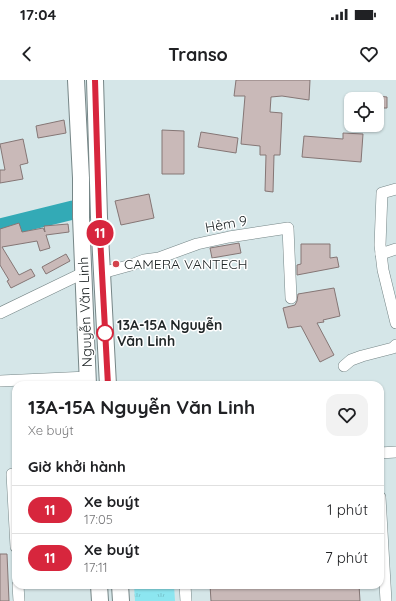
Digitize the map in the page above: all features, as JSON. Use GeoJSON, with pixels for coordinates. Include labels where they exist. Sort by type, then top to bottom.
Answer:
{"type":"FeatureCollection","features":[{"type":"Feature","properties":{"kind":"highway","name":"Nguyễn Văn Linh"},"geometry":{"type":"LineString","coordinates":[[76,80],[88,381]]}},
{"type":"Feature","properties":{"kind":"highway","name":"Nguyễn Văn Linh"},"geometry":{"type":"LineString","coordinates":[[95,80],[99,217],[108,381]]}},
{"type":"Feature","properties":{"kind":"highway"},"geometry":{"type":"LineString","coordinates":[[99,589],[100,601]]}},
{"type":"Feature","properties":{"kind":"highway"},"geometry":{"type":"LineString","coordinates":[[120,589],[121,601]]}},
{"type":"Feature","properties":{"kind":"street"},"geometry":{"type":"LineString","coordinates":[[396,189],[382,193],[380,245],[383,270],[396,323]]}},
{"type":"Feature","properties":{"kind":"street","name":"Hẻm 9"},"geometry":{"type":"LineString","coordinates":[[102,273],[144,260],[159,258],[197,244],[229,237],[288,228],[291,298]]}},
{"type":"Feature","properties":{"kind":"street"},"geometry":{"type":"LineString","coordinates":[[381,254],[396,250]]}},
{"type":"Feature","properties":{"kind":"street"},"geometry":{"type":"LineString","coordinates":[[0,313],[83,272]]}},
{"type":"Feature","properties":{"kind":"street"},"geometry":{"type":"LineString","coordinates":[[344,366],[351,360],[393,348],[396,345]]}},
{"type":"Feature","properties":{"kind":"street","name":"Nguyễn Văn Linh"},"geometry":{"type":"LineString","coordinates":[[0,381],[12,381]]}},
{"type":"Feature","properties":{"kind":"street"},"geometry":{"type":"LineString","coordinates":[[384,453],[396,452]]}},
{"type":"Feature","properties":{"kind":"street"},"geometry":{"type":"LineString","coordinates":[[384,566],[386,601]]}},
{"type":"Feature","properties":{"kind":"street"},"geometry":{"type":"LineString","coordinates":[[18,589],[19,601]]}},
{"type":"Feature","properties":{"kind":"street"},"geometry":{"type":"LineString","coordinates":[[185,589],[186,601]]}},
{"type":"Feature","properties":{"kind":"green space"},"geometry":{"type":"Polygon","coordinates":[[[134,589],[174,589],[175,601],[135,601],[134,589]]]}},
{"type":"Feature","properties":{"kind":"building"},"geometry":{"type":"Polygon","coordinates":[[[236,80],[310,80],[309,100],[282,96],[271,97],[270,112],[282,113],[280,155],[274,155],[273,192],[265,191],[266,155],[260,155],[260,146],[241,144],[245,96],[234,96],[236,80]]]}},
{"type":"Feature","properties":{"kind":"building"},"geometry":{"type":"Polygon","coordinates":[[[384,97],[387,97],[387,108],[384,108],[384,97]]]}},
{"type":"Feature","properties":{"kind":"building"},"geometry":{"type":"Polygon","coordinates":[[[64,120],[66,133],[38,138],[36,126],[64,120]]]}},
{"type":"Feature","properties":{"kind":"building"},"geometry":{"type":"Polygon","coordinates":[[[162,130],[184,131],[184,174],[162,174],[162,130]]]}},
{"type":"Feature","properties":{"kind":"building"},"geometry":{"type":"Polygon","coordinates":[[[201,132],[238,138],[236,153],[198,147],[201,132]]]}},
{"type":"Feature","properties":{"kind":"building"},"geometry":{"type":"Polygon","coordinates":[[[343,133],[363,134],[361,162],[302,157],[304,136],[343,139],[343,133]]]}},
{"type":"Feature","properties":{"kind":"building"},"geometry":{"type":"Polygon","coordinates":[[[23,139],[28,163],[20,165],[23,179],[0,183],[0,170],[5,170],[0,144],[23,139]]]}},
{"type":"Feature","properties":{"kind":"building"},"geometry":{"type":"Polygon","coordinates":[[[149,194],[154,218],[121,225],[115,201],[149,194]]]}},
{"type":"Feature","properties":{"kind":"building"},"geometry":{"type":"Polygon","coordinates":[[[19,223],[22,232],[43,228],[45,232],[44,226],[68,224],[69,232],[46,235],[50,248],[40,251],[37,241],[2,247],[19,275],[31,269],[35,276],[11,288],[7,281],[9,280],[0,265],[0,229],[19,223]]]}},
{"type":"Feature","properties":{"kind":"building"},"geometry":{"type":"Polygon","coordinates":[[[239,243],[241,253],[212,258],[210,248],[239,243]]]}},
{"type":"Feature","properties":{"kind":"building"},"geometry":{"type":"Polygon","coordinates":[[[301,244],[330,244],[330,258],[337,257],[339,267],[297,275],[297,265],[301,264],[301,244]]]}},
{"type":"Feature","properties":{"kind":"building"},"geometry":{"type":"Polygon","coordinates":[[[66,254],[70,261],[46,274],[42,267],[66,254]]]}},
{"type":"Feature","properties":{"kind":"building"},"geometry":{"type":"Polygon","coordinates":[[[334,288],[340,316],[317,323],[334,355],[320,362],[301,326],[288,328],[283,308],[295,305],[298,294],[334,288]]]}},
{"type":"Feature","properties":{"kind":"building"},"geometry":{"type":"Polygon","coordinates":[[[0,554],[7,554],[9,601],[0,601],[0,554]]]}},
{"type":"Feature","properties":{"kind":"building"},"geometry":{"type":"Polygon","coordinates":[[[210,589],[359,589],[360,601],[211,601],[210,589]]]}},
{"type":"Feature","properties":{"kind":"waterway"},"geometry":{"type":"LineString","coordinates":[[0,228],[73,210]]}},
{"type":"Feature","properties":{"kind":"bus line","name":"11"},"geometry":{"type":"LineString","coordinates":[[95,80],[99,217],[108,381]]}},
{"type":"Feature","properties":{"kind":"place","name":"CAMERA VANTECH"},"geometry":{"type":"Point","coordinates":[116,264]}},
{"type":"Feature","properties":{"kind":"place","name":"13A-15A Nguyễn Văn Linh"},"geometry":{"type":"Point","coordinates":[105,333]}}]}
